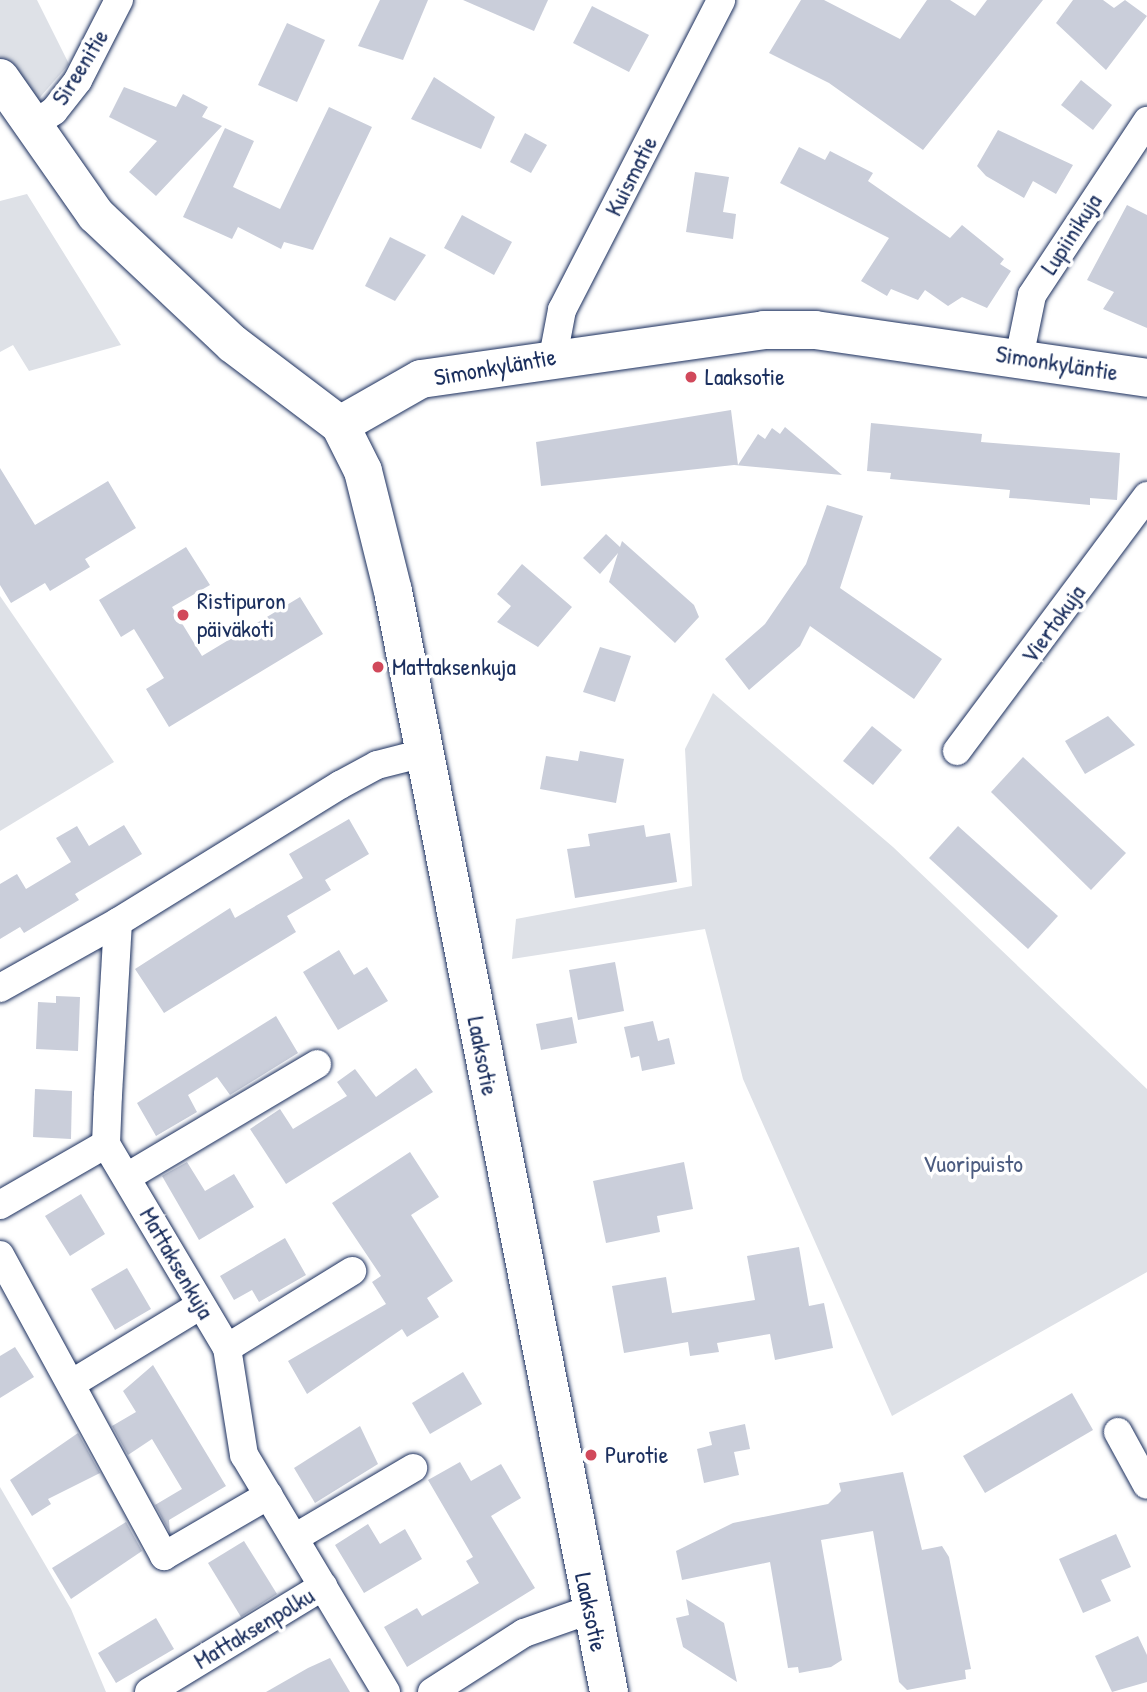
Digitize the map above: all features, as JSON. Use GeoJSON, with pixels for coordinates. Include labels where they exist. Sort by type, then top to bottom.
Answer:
{"type":"FeatureCollection","features":[{"type":"Feature","properties":{"kind":"main road"},"geometry":{"type":"LineString","coordinates":[[0,78],[96,215],[134,255],[233,344],[340,425]]}},
{"type":"Feature","properties":{"kind":"main road","name":"Simonkyläntie"},"geometry":{"type":"LineString","coordinates":[[340,425],[421,379],[553,357],[764,330],[815,330],[1147,378]]}},
{"type":"Feature","properties":{"kind":"main road","name":"Laaksotie"},"geometry":{"type":"LineString","coordinates":[[340,425],[363,471],[424,753],[589,1611],[609,1692]]}},
{"type":"Feature","properties":{"kind":"street","name":"Sireenitie"},"geometry":{"type":"LineString","coordinates":[[33,125],[54,111],[78,80],[119,0]]}},
{"type":"Feature","properties":{"kind":"street","name":"Kuismatie"},"geometry":{"type":"LineString","coordinates":[[553,357],[562,310],[721,0]]}},
{"type":"Feature","properties":{"kind":"street","name":"Lupiinikuja"},"geometry":{"type":"LineString","coordinates":[[1019,358],[1032,295],[1147,121]]}},
{"type":"Feature","properties":{"kind":"street","name":"Viertokuja"},"geometry":{"type":"LineString","coordinates":[[957,751],[1147,496]]}},
{"type":"Feature","properties":{"kind":"street"},"geometry":{"type":"LineString","coordinates":[[0,988],[118,922],[340,785],[377,765],[424,753]]}},
{"type":"Feature","properties":{"kind":"street"},"geometry":{"type":"LineString","coordinates":[[0,1205],[106,1144],[118,922]]}},
{"type":"Feature","properties":{"kind":"street"},"geometry":{"type":"LineString","coordinates":[[127,1177],[317,1064]]}},
{"type":"Feature","properties":{"kind":"street","name":"Mattaksenkuja"},"geometry":{"type":"LineString","coordinates":[[106,1144],[227,1348],[244,1455],[296,1537],[386,1692]]}},
{"type":"Feature","properties":{"kind":"street"},"geometry":{"type":"LineString","coordinates":[[0,1255],[164,1556],[269,1495]]}},
{"type":"Feature","properties":{"kind":"street","name":"Mattaksenkuja"},"geometry":{"type":"LineString","coordinates":[[227,1348],[352,1271]]}},
{"type":"Feature","properties":{"kind":"street"},"geometry":{"type":"LineString","coordinates":[[71,1384],[201,1305]]}},
{"type":"Feature","properties":{"kind":"street"},"geometry":{"type":"LineString","coordinates":[[1118,1432],[1147,1485]]}},
{"type":"Feature","properties":{"kind":"street"},"geometry":{"type":"LineString","coordinates":[[296,1537],[413,1468]]}},
{"type":"Feature","properties":{"kind":"street","name":"Mattaksenpolku"},"geometry":{"type":"LineString","coordinates":[[149,1692],[323,1586]]}},
{"type":"Feature","properties":{"kind":"street"},"geometry":{"type":"LineString","coordinates":[[432,1692],[524,1633],[589,1611]]}},
{"type":"Feature","properties":{"kind":"green space"},"geometry":{"type":"Polygon","coordinates":[[[0,0],[37,0],[69,64],[35,103],[0,60],[0,0]]]}},
{"type":"Feature","properties":{"kind":"green space"},"geometry":{"type":"Polygon","coordinates":[[[27,194],[121,345],[29,371],[13,345],[0,352],[0,201],[27,194]]]}},
{"type":"Feature","properties":{"kind":"green space"},"geometry":{"type":"Polygon","coordinates":[[[0,596],[114,762],[0,831],[0,596]]]}},
{"type":"Feature","properties":{"kind":"green space","name":"Vuoripuisto"},"geometry":{"type":"Polygon","coordinates":[[[713,693],[893,847],[1147,1089],[1147,1272],[892,1416],[743,1079],[705,929],[512,959],[516,919],[692,886],[685,749],[713,693]]]}},
{"type":"Feature","properties":{"kind":"green space"},"geometry":{"type":"Polygon","coordinates":[[[0,1487],[71,1609],[106,1692],[0,1692],[0,1487]]]}},
{"type":"Feature","properties":{"kind":"building"},"geometry":{"type":"Polygon","coordinates":[[[380,0],[428,0],[403,60],[358,46],[380,0]]]}},
{"type":"Feature","properties":{"kind":"building"},"geometry":{"type":"Polygon","coordinates":[[[463,0],[548,0],[534,31],[463,0]]]}},
{"type":"Feature","properties":{"kind":"building"},"geometry":{"type":"Polygon","coordinates":[[[801,0],[824,0],[900,39],[927,0],[950,0],[975,16],[987,0],[1043,0],[923,150],[829,83],[769,53],[801,0]]]}},
{"type":"Feature","properties":{"kind":"building"},"geometry":{"type":"Polygon","coordinates":[[[1073,0],[1103,0],[1114,8],[1125,0],[1147,16],[1106,70],[1056,23],[1073,0]]]}},
{"type":"Feature","properties":{"kind":"building"},"geometry":{"type":"Polygon","coordinates":[[[592,6],[649,35],[629,72],[573,43],[592,6]]]}},
{"type":"Feature","properties":{"kind":"building"},"geometry":{"type":"Polygon","coordinates":[[[287,23],[325,40],[297,102],[258,85],[287,23]]]}},
{"type":"Feature","properties":{"kind":"building"},"geometry":{"type":"Polygon","coordinates":[[[434,77],[495,117],[481,149],[411,119],[434,77]]]}},
{"type":"Feature","properties":{"kind":"building"},"geometry":{"type":"Polygon","coordinates":[[[1081,80],[1112,105],[1093,130],[1061,105],[1081,80]]]}},
{"type":"Feature","properties":{"kind":"building"},"geometry":{"type":"Polygon","coordinates":[[[124,87],[176,107],[183,94],[208,107],[202,117],[222,126],[156,196],[129,172],[157,141],[109,117],[124,87]]]}},
{"type":"Feature","properties":{"kind":"building"},"geometry":{"type":"Polygon","coordinates":[[[329,107],[372,127],[313,250],[284,242],[281,249],[238,227],[232,239],[183,217],[225,128],[254,141],[233,187],[280,209],[329,107]]]}},
{"type":"Feature","properties":{"kind":"building"},"geometry":{"type":"Polygon","coordinates":[[[998,130],[1073,165],[1056,194],[1033,181],[1024,198],[986,176],[977,166],[998,130]]]}},
{"type":"Feature","properties":{"kind":"building"},"geometry":{"type":"Polygon","coordinates":[[[525,133],[547,145],[531,173],[510,162],[525,133]]]}},
{"type":"Feature","properties":{"kind":"building"},"geometry":{"type":"Polygon","coordinates":[[[799,147],[825,160],[830,151],[873,173],[868,181],[950,238],[962,225],[1004,259],[1000,264],[1011,271],[987,308],[962,297],[948,306],[925,290],[918,300],[891,289],[887,296],[861,281],[889,238],[780,183],[799,147]]]}},
{"type":"Feature","properties":{"kind":"building"},"geometry":{"type":"Polygon","coordinates":[[[695,172],[729,177],[723,212],[736,214],[733,239],[686,232],[695,172]]]}},
{"type":"Feature","properties":{"kind":"building"},"geometry":{"type":"Polygon","coordinates":[[[1127,205],[1147,215],[1147,328],[1103,309],[1114,292],[1087,280],[1127,205]]]}},
{"type":"Feature","properties":{"kind":"building"},"geometry":{"type":"Polygon","coordinates":[[[462,215],[512,242],[494,275],[444,248],[462,215]]]}},
{"type":"Feature","properties":{"kind":"building"},"geometry":{"type":"Polygon","coordinates":[[[390,237],[426,255],[395,301],[365,286],[390,237]]]}},
{"type":"Feature","properties":{"kind":"building"},"geometry":{"type":"Polygon","coordinates":[[[731,410],[738,465],[758,434],[765,439],[772,428],[780,434],[785,427],[842,475],[734,465],[541,486],[536,442],[731,410]]]}},
{"type":"Feature","properties":{"kind":"building"},"geometry":{"type":"Polygon","coordinates":[[[871,423],[982,434],[981,442],[1120,453],[1117,500],[1090,498],[1090,505],[1009,498],[1010,490],[890,479],[891,473],[867,471],[871,423]]]}},
{"type":"Feature","properties":{"kind":"building"},"geometry":{"type":"Polygon","coordinates":[[[0,468],[35,525],[108,481],[136,528],[85,559],[90,567],[50,591],[45,583],[11,603],[0,585],[0,468]]]}},
{"type":"Feature","properties":{"kind":"building"},"geometry":{"type":"Polygon","coordinates":[[[827,505],[863,516],[840,588],[942,659],[914,699],[810,626],[800,646],[749,690],[725,659],[765,624],[806,564],[827,505]]]}},
{"type":"Feature","properties":{"kind":"building"},"geometry":{"type":"Polygon","coordinates":[[[606,534],[620,547],[622,541],[694,605],[699,617],[675,643],[609,582],[618,553],[600,574],[583,558],[606,534]]]}},
{"type":"Feature","properties":{"kind":"building"},"geometry":{"type":"Polygon","coordinates":[[[186,547],[210,585],[172,607],[202,656],[300,597],[323,634],[169,727],[146,689],[164,678],[134,629],[121,637],[99,600],[186,547]]]}},
{"type":"Feature","properties":{"kind":"building"},"geometry":{"type":"Polygon","coordinates":[[[522,564],[572,607],[538,647],[497,622],[511,606],[497,594],[522,564]]]}},
{"type":"Feature","properties":{"kind":"building"},"geometry":{"type":"Polygon","coordinates":[[[600,647],[631,656],[615,702],[583,692],[600,647]]]}},
{"type":"Feature","properties":{"kind":"building"},"geometry":{"type":"Polygon","coordinates":[[[1108,716],[1135,745],[1085,774],[1065,741],[1108,716]]]}},
{"type":"Feature","properties":{"kind":"building"},"geometry":{"type":"Polygon","coordinates":[[[872,726],[902,750],[873,785],[843,761],[872,726]]]}},
{"type":"Feature","properties":{"kind":"building"},"geometry":{"type":"Polygon","coordinates":[[[580,751],[624,759],[616,803],[540,789],[546,756],[578,761],[580,751]]]}},
{"type":"Feature","properties":{"kind":"building"},"geometry":{"type":"Polygon","coordinates":[[[1023,757],[1126,853],[1091,890],[991,792],[1023,757]]]}},
{"type":"Feature","properties":{"kind":"building"},"geometry":{"type":"Polygon","coordinates":[[[349,819],[369,854],[325,880],[331,890],[287,916],[296,932],[164,1013],[135,969],[230,908],[235,918],[303,878],[289,854],[349,819]]]}},
{"type":"Feature","properties":{"kind":"building"},"geometry":{"type":"Polygon","coordinates":[[[124,825],[142,854],[75,894],[79,900],[24,933],[20,927],[0,939],[0,884],[17,874],[26,889],[71,862],[56,838],[77,826],[89,846],[124,825]]]}},
{"type":"Feature","properties":{"kind":"building"},"geometry":{"type":"Polygon","coordinates":[[[644,825],[646,837],[670,833],[677,882],[575,898],[567,849],[590,846],[588,834],[644,825]]]}},
{"type":"Feature","properties":{"kind":"building"},"geometry":{"type":"Polygon","coordinates":[[[958,826],[1058,916],[1028,949],[929,858],[958,826]]]}},
{"type":"Feature","properties":{"kind":"building"},"geometry":{"type":"Polygon","coordinates":[[[339,950],[354,975],[367,967],[388,1001],[338,1030],[303,972],[339,950]]]}},
{"type":"Feature","properties":{"kind":"building"},"geometry":{"type":"Polygon","coordinates":[[[615,962],[624,1011],[578,1020],[569,970],[615,962]]]}},
{"type":"Feature","properties":{"kind":"building"},"geometry":{"type":"Polygon","coordinates":[[[56,996],[80,997],[78,1051],[36,1049],[38,1002],[56,1003],[56,996]]]}},
{"type":"Feature","properties":{"kind":"building"},"geometry":{"type":"Polygon","coordinates":[[[276,1016],[298,1053],[230,1095],[217,1077],[188,1095],[197,1112],[156,1136],[137,1103],[276,1016]]]}},
{"type":"Feature","properties":{"kind":"building"},"geometry":{"type":"Polygon","coordinates":[[[572,1017],[577,1043],[541,1050],[536,1024],[572,1017]]]}},
{"type":"Feature","properties":{"kind":"building"},"geometry":{"type":"Polygon","coordinates":[[[653,1021],[658,1041],[669,1038],[675,1064],[642,1071],[639,1056],[631,1058],[624,1027],[653,1021]]]}},
{"type":"Feature","properties":{"kind":"building"},"geometry":{"type":"Polygon","coordinates":[[[416,1068],[433,1092],[286,1184],[250,1129],[280,1109],[293,1129],[347,1096],[337,1082],[355,1069],[376,1097],[416,1068]]]}},
{"type":"Feature","properties":{"kind":"building"},"geometry":{"type":"Polygon","coordinates":[[[35,1089],[72,1091],[71,1139],[33,1137],[35,1089]]]}},
{"type":"Feature","properties":{"kind":"building"},"geometry":{"type":"Polygon","coordinates":[[[410,1152],[439,1197],[411,1215],[453,1281],[427,1298],[439,1317],[407,1337],[402,1329],[307,1394],[288,1361],[386,1304],[372,1282],[381,1276],[332,1203],[410,1152]]]}},
{"type":"Feature","properties":{"kind":"building"},"geometry":{"type":"Polygon","coordinates":[[[187,1162],[205,1191],[234,1174],[254,1207],[199,1240],[162,1176],[187,1162]]]}},
{"type":"Feature","properties":{"kind":"building"},"geometry":{"type":"Polygon","coordinates":[[[684,1162],[693,1209],[657,1216],[660,1232],[606,1243],[593,1181],[684,1162]]]}},
{"type":"Feature","properties":{"kind":"building"},"geometry":{"type":"Polygon","coordinates":[[[81,1194],[105,1234],[70,1256],[45,1216],[81,1194]]]}},
{"type":"Feature","properties":{"kind":"building"},"geometry":{"type":"Polygon","coordinates":[[[285,1238],[306,1275],[259,1302],[252,1290],[234,1300],[220,1276],[285,1238]]]}},
{"type":"Feature","properties":{"kind":"building"},"geometry":{"type":"Polygon","coordinates":[[[799,1247],[809,1306],[824,1303],[833,1348],[775,1360],[770,1334],[717,1343],[719,1352],[690,1356],[688,1342],[624,1353],[612,1286],[666,1277],[672,1313],[755,1300],[747,1256],[799,1247]]]}},
{"type":"Feature","properties":{"kind":"building"},"geometry":{"type":"Polygon","coordinates":[[[127,1268],[151,1309],[115,1330],[91,1289],[127,1268]]]}},
{"type":"Feature","properties":{"kind":"building"},"geometry":{"type":"Polygon","coordinates":[[[15,1347],[34,1377],[0,1398],[0,1356],[15,1347]]]}},
{"type":"Feature","properties":{"kind":"building"},"geometry":{"type":"Polygon","coordinates":[[[153,1365],[226,1486],[169,1520],[170,1533],[155,1505],[182,1489],[152,1439],[128,1455],[112,1426],[136,1412],[123,1391],[153,1365]]]}},
{"type":"Feature","properties":{"kind":"building"},"geometry":{"type":"Polygon","coordinates":[[[463,1372],[482,1404],[430,1434],[412,1403],[463,1372]]]}},
{"type":"Feature","properties":{"kind":"building"},"geometry":{"type":"Polygon","coordinates":[[[1072,1393],[1093,1430],[985,1493],[963,1456],[1072,1393]]]}},
{"type":"Feature","properties":{"kind":"building"},"geometry":{"type":"Polygon","coordinates":[[[745,1424],[750,1449],[734,1452],[739,1475],[704,1483],[697,1449],[712,1445],[709,1432],[745,1424]]]}},
{"type":"Feature","properties":{"kind":"building"},"geometry":{"type":"Polygon","coordinates":[[[360,1426],[378,1464],[315,1503],[294,1468],[360,1426]]]}},
{"type":"Feature","properties":{"kind":"building"},"geometry":{"type":"Polygon","coordinates":[[[78,1433],[100,1473],[48,1499],[51,1504],[32,1516],[10,1480],[78,1433]]]}},
{"type":"Feature","properties":{"kind":"building"},"geometry":{"type":"Polygon","coordinates":[[[460,1462],[471,1481],[501,1464],[521,1498],[491,1516],[535,1588],[407,1667],[384,1627],[417,1608],[422,1616],[479,1583],[466,1561],[473,1557],[428,1480],[460,1462]]]}},
{"type":"Feature","properties":{"kind":"building"},"geometry":{"type":"Polygon","coordinates":[[[903,1472],[922,1550],[942,1546],[949,1557],[971,1669],[965,1670],[966,1679],[907,1690],[899,1682],[873,1531],[821,1540],[842,1660],[831,1667],[799,1673],[798,1667],[788,1668],[770,1562],[682,1580],[676,1551],[733,1523],[828,1504],[841,1491],[839,1483],[903,1472]]]}},
{"type":"Feature","properties":{"kind":"building"},"geometry":{"type":"Polygon","coordinates":[[[126,1522],[142,1551],[71,1599],[52,1568],[126,1522]]]}},
{"type":"Feature","properties":{"kind":"building"},"geometry":{"type":"Polygon","coordinates":[[[368,1524],[380,1544],[405,1529],[422,1559],[364,1593],[335,1545],[368,1524]]]}},
{"type":"Feature","properties":{"kind":"building"},"geometry":{"type":"Polygon","coordinates":[[[1116,1534],[1131,1567],[1101,1580],[1111,1601],[1083,1613],[1059,1559],[1116,1534]]]}},
{"type":"Feature","properties":{"kind":"building"},"geometry":{"type":"Polygon","coordinates":[[[244,1541],[277,1594],[241,1617],[208,1563],[244,1541]]]}},
{"type":"Feature","properties":{"kind":"building"},"geometry":{"type":"Polygon","coordinates":[[[686,1599],[724,1623],[737,1682],[683,1647],[676,1618],[689,1615],[686,1599]]]}},
{"type":"Feature","properties":{"kind":"building"},"geometry":{"type":"Polygon","coordinates":[[[156,1618],[174,1649],[116,1683],[98,1653],[156,1618]]]}},
{"type":"Feature","properties":{"kind":"building"},"geometry":{"type":"Polygon","coordinates":[[[1138,1636],[1147,1655],[1147,1682],[1112,1692],[1095,1656],[1138,1636]]]}},
{"type":"Feature","properties":{"kind":"building"},"geometry":{"type":"Polygon","coordinates":[[[330,1658],[350,1692],[266,1692],[308,1668],[330,1658]]]}},
{"type":"Feature","properties":{"kind":"place","name":"Laaksotie"},"geometry":{"type":"Point","coordinates":[691,377]}},
{"type":"Feature","properties":{"kind":"place","name":"Ristipuron päiväkoti"},"geometry":{"type":"Point","coordinates":[183,615]}},
{"type":"Feature","properties":{"kind":"place","name":"Mattaksenkuja"},"geometry":{"type":"Point","coordinates":[378,667]}},
{"type":"Feature","properties":{"kind":"place","name":"Purotie"},"geometry":{"type":"Point","coordinates":[591,1455]}}]}
